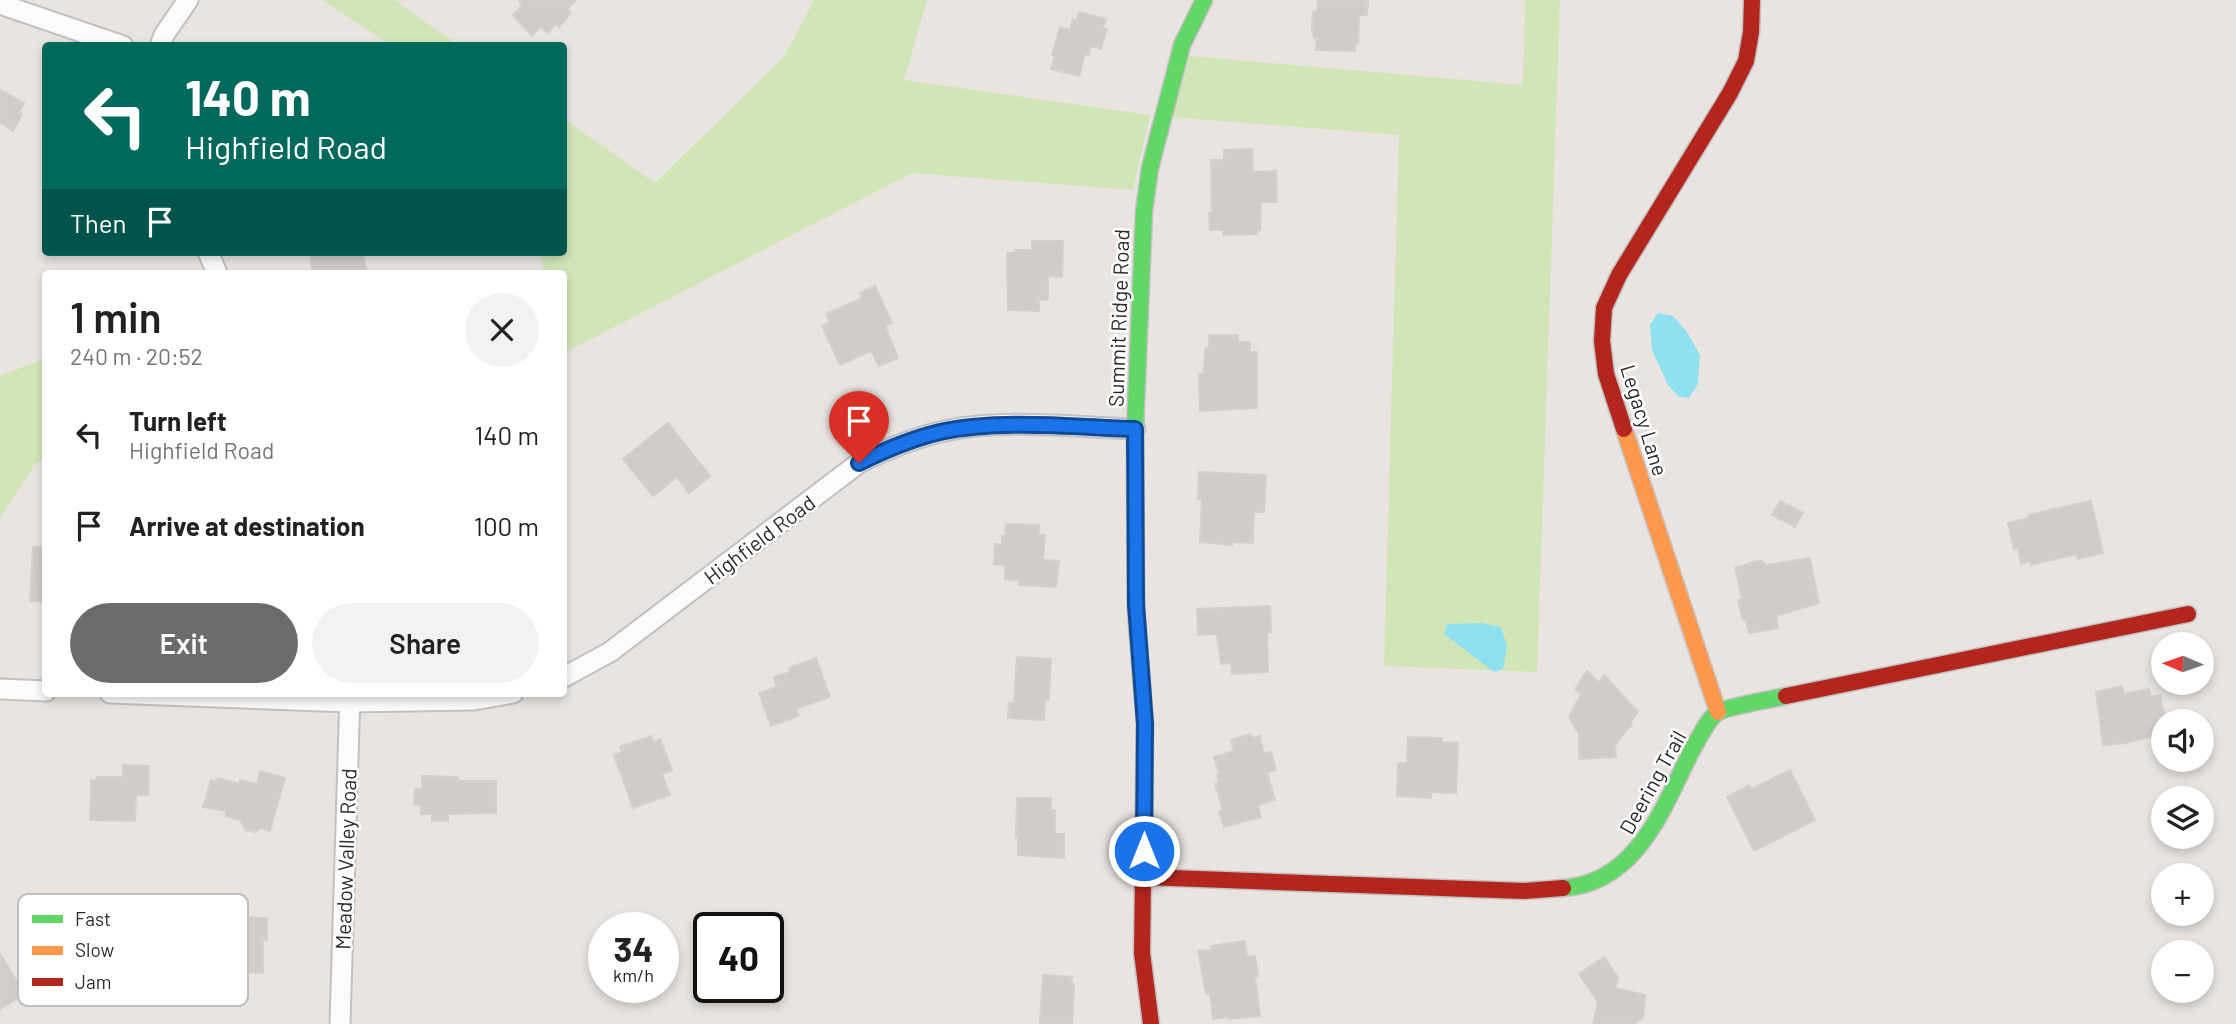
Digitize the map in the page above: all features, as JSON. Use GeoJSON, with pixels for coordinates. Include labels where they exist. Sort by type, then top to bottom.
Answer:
{"type":"FeatureCollection","features":[{"type":"Feature","properties":{"kind":"street"},"geometry":{"type":"LineString","coordinates":[[161,42],[188,0]]}},
{"type":"Feature","properties":{"kind":"street","name":"Summit Ridge Road"},"geometry":{"type":"LineString","coordinates":[[1151,1024],[1142,953],[1145,724],[1136,604],[1135,429],[1144,211],[1150,167],[1182,45],[1204,0]]}},
{"type":"Feature","properties":{"kind":"street","name":"Legacy Lane"},"geometry":{"type":"LineString","coordinates":[[1718,712],[1606,374],[1602,341],[1604,308],[1619,275],[1730,93],[1745,61],[1751,32],[1752,0]]}},
{"type":"Feature","properties":{"kind":"street"},"geometry":{"type":"LineString","coordinates":[[0,4],[111,42]]}},
{"type":"Feature","properties":{"kind":"street","name":"Highfield Road"},"geometry":{"type":"LineString","coordinates":[[567,675],[610,652],[859,463],[896,445],[941,432],[979,427],[1135,429]]}},
{"type":"Feature","properties":{"kind":"street"},"geometry":{"type":"LineString","coordinates":[[1718,712],[2188,614]]}},
{"type":"Feature","properties":{"kind":"street"},"geometry":{"type":"LineString","coordinates":[[0,689],[42,691]]}},
{"type":"Feature","properties":{"kind":"street"},"geometry":{"type":"LineString","coordinates":[[349,697],[474,700],[491,697]]}},
{"type":"Feature","properties":{"kind":"street","name":"Meadow Valley Road"},"geometry":{"type":"LineString","coordinates":[[340,1024],[349,697]]}},
{"type":"Feature","properties":{"kind":"street","name":"Deering Trail"},"geometry":{"type":"LineString","coordinates":[[1144,877],[1524,891],[1569,888],[1605,877],[1636,853],[1661,815],[1699,737],[1718,712]]}},
{"type":"Feature","properties":{"kind":"green space"},"geometry":{"type":"Polygon","coordinates":[[[322,0],[394,0],[454,42],[386,42],[322,0]]]}},
{"type":"Feature","properties":{"kind":"green space"},"geometry":{"type":"Polygon","coordinates":[[[814,0],[927,0],[904,80],[1150,115],[1133,190],[912,173],[567,351],[567,270],[544,270],[540,256],[567,256],[567,121],[655,183],[784,57],[814,0]]]}},
{"type":"Feature","properties":{"kind":"green space"},"geometry":{"type":"Polygon","coordinates":[[[1525,0],[1560,0],[1537,672],[1384,666],[1399,135],[1170,117],[1189,56],[1523,85],[1525,0]]]}},
{"type":"Feature","properties":{"kind":"green space"},"geometry":{"type":"Polygon","coordinates":[[[42,359],[42,460],[36,463],[0,518],[0,376],[42,359]]]}},
{"type":"Feature","properties":{"kind":"water"},"geometry":{"type":"Polygon","coordinates":[[[1658,313],[1673,316],[1687,332],[1700,355],[1698,384],[1689,398],[1679,397],[1668,385],[1652,350],[1650,325],[1658,313]]]}},
{"type":"Feature","properties":{"kind":"water"},"geometry":{"type":"Polygon","coordinates":[[[1482,623],[1501,627],[1507,646],[1503,669],[1494,672],[1444,634],[1447,624],[1482,623]]]}},
{"type":"Feature","properties":{"kind":"building"},"geometry":{"type":"Polygon","coordinates":[[[519,0],[576,0],[568,8],[571,13],[559,27],[555,24],[548,33],[540,27],[532,36],[513,15],[522,6],[519,0]]]}},
{"type":"Feature","properties":{"kind":"building"},"geometry":{"type":"Polygon","coordinates":[[[1318,0],[1368,0],[1367,15],[1359,15],[1355,51],[1316,50],[1317,38],[1314,38],[1312,28],[1313,12],[1317,12],[1318,0]]]}},
{"type":"Feature","properties":{"kind":"building"},"geometry":{"type":"Polygon","coordinates":[[[1079,12],[1106,19],[1103,28],[1107,29],[1101,49],[1091,46],[1089,55],[1085,54],[1079,76],[1051,69],[1060,27],[1070,30],[1073,19],[1076,21],[1079,12]]]}},
{"type":"Feature","properties":{"kind":"building"},"geometry":{"type":"Polygon","coordinates":[[[0,90],[24,103],[19,112],[22,114],[13,131],[0,122],[0,90]]]}},
{"type":"Feature","properties":{"kind":"building"},"geometry":{"type":"Polygon","coordinates":[[[1252,149],[1253,172],[1276,171],[1277,202],[1261,202],[1260,230],[1257,230],[1257,234],[1223,235],[1223,230],[1210,230],[1211,160],[1224,160],[1224,150],[1252,149]]]}},
{"type":"Feature","properties":{"kind":"building"},"geometry":{"type":"Polygon","coordinates":[[[1032,241],[1063,241],[1062,277],[1048,276],[1048,300],[1039,300],[1039,311],[1008,310],[1007,253],[1032,250],[1032,241]]]}},
{"type":"Feature","properties":{"kind":"building"},"geometry":{"type":"Polygon","coordinates":[[[311,256],[363,256],[366,270],[334,270],[313,270],[311,256]]]}},
{"type":"Feature","properties":{"kind":"building"},"geometry":{"type":"Polygon","coordinates":[[[875,286],[892,323],[885,326],[898,358],[879,366],[871,351],[840,365],[822,326],[830,322],[826,314],[862,298],[860,293],[875,286]]]}},
{"type":"Feature","properties":{"kind":"building"},"geometry":{"type":"Polygon","coordinates":[[[1209,335],[1238,335],[1238,342],[1250,342],[1250,352],[1257,352],[1257,408],[1200,411],[1199,374],[1204,374],[1205,349],[1209,347],[1209,335]]]}},
{"type":"Feature","properties":{"kind":"building"},"geometry":{"type":"Polygon","coordinates":[[[668,423],[710,476],[689,493],[677,477],[653,496],[623,459],[668,423]]]}},
{"type":"Feature","properties":{"kind":"building"},"geometry":{"type":"Polygon","coordinates":[[[1199,472],[1266,475],[1264,512],[1254,512],[1253,543],[1232,542],[1232,545],[1200,542],[1202,499],[1198,499],[1199,472]]]}},
{"type":"Feature","properties":{"kind":"building"},"geometry":{"type":"Polygon","coordinates":[[[1780,501],[1803,513],[1795,527],[1772,515],[1780,501]]]}},
{"type":"Feature","properties":{"kind":"building"},"geometry":{"type":"Polygon","coordinates":[[[2091,501],[2103,553],[2078,559],[2077,554],[2031,565],[2031,561],[2021,564],[2018,548],[2014,549],[2008,523],[2029,518],[2028,515],[2091,501]]]}},
{"type":"Feature","properties":{"kind":"building"},"geometry":{"type":"Polygon","coordinates":[[[1006,524],[1039,525],[1039,535],[1045,535],[1043,560],[1059,561],[1056,587],[1019,585],[1019,580],[1005,579],[1005,565],[994,564],[995,544],[1002,545],[1006,524]]]}},
{"type":"Feature","properties":{"kind":"building"},"geometry":{"type":"Polygon","coordinates":[[[33,547],[42,547],[42,602],[30,601],[33,547]]]}},
{"type":"Feature","properties":{"kind":"building"},"geometry":{"type":"Polygon","coordinates":[[[1810,558],[1819,603],[1776,616],[1778,628],[1749,633],[1738,600],[1742,599],[1735,568],[1760,560],[1767,565],[1810,558]]]}},
{"type":"Feature","properties":{"kind":"building"},"geometry":{"type":"Polygon","coordinates":[[[1270,606],[1271,632],[1267,632],[1268,672],[1232,674],[1231,663],[1221,664],[1217,634],[1198,635],[1197,609],[1270,606]]]}},
{"type":"Feature","properties":{"kind":"building"},"geometry":{"type":"Polygon","coordinates":[[[1017,657],[1051,659],[1049,700],[1045,700],[1044,720],[1008,718],[1009,703],[1014,703],[1017,657]]]}},
{"type":"Feature","properties":{"kind":"building"},"geometry":{"type":"Polygon","coordinates":[[[816,658],[830,697],[796,709],[799,716],[771,726],[759,693],[777,687],[774,677],[816,658]]]}},
{"type":"Feature","properties":{"kind":"building"},"geometry":{"type":"Polygon","coordinates":[[[1587,671],[1599,683],[1604,675],[1638,712],[1615,745],[1616,757],[1579,759],[1579,734],[1569,717],[1581,694],[1575,689],[1587,671]]]}},
{"type":"Feature","properties":{"kind":"building"},"geometry":{"type":"Polygon","coordinates":[[[2122,686],[2124,694],[2149,689],[2151,697],[2160,695],[2163,709],[2151,709],[2151,736],[2127,743],[2103,745],[2096,692],[2122,686]]]}},
{"type":"Feature","properties":{"kind":"building"},"geometry":{"type":"Polygon","coordinates":[[[1250,734],[1252,738],[1260,736],[1264,754],[1271,752],[1276,770],[1267,772],[1275,800],[1258,805],[1261,817],[1224,827],[1219,812],[1223,810],[1215,784],[1219,782],[1219,773],[1214,757],[1234,751],[1231,740],[1250,734]]]}},
{"type":"Feature","properties":{"kind":"building"},"geometry":{"type":"Polygon","coordinates":[[[651,736],[653,742],[660,739],[672,770],[662,774],[670,795],[633,808],[614,755],[622,752],[620,747],[651,736]]]}},
{"type":"Feature","properties":{"kind":"building"},"geometry":{"type":"Polygon","coordinates":[[[1408,737],[1442,738],[1442,742],[1458,743],[1456,793],[1431,792],[1431,798],[1397,796],[1398,763],[1407,763],[1408,737]]]}},
{"type":"Feature","properties":{"kind":"building"},"geometry":{"type":"Polygon","coordinates":[[[123,765],[149,766],[148,795],[136,795],[135,821],[90,820],[91,780],[97,781],[97,777],[123,777],[123,765]]]}},
{"type":"Feature","properties":{"kind":"building"},"geometry":{"type":"Polygon","coordinates":[[[1790,770],[1815,820],[1754,851],[1727,797],[1749,785],[1751,789],[1790,770]]]}},
{"type":"Feature","properties":{"kind":"building"},"geometry":{"type":"Polygon","coordinates":[[[260,771],[285,778],[270,831],[261,828],[255,832],[246,830],[240,820],[226,816],[226,811],[203,807],[211,780],[217,782],[218,778],[239,784],[240,780],[257,784],[260,771]]]}},
{"type":"Feature","properties":{"kind":"building"},"geometry":{"type":"Polygon","coordinates":[[[422,776],[458,777],[458,781],[496,781],[496,813],[448,814],[448,821],[432,821],[432,814],[421,814],[421,805],[414,805],[415,789],[422,789],[422,776]]]}},
{"type":"Feature","properties":{"kind":"building"},"geometry":{"type":"Polygon","coordinates":[[[1017,798],[1051,798],[1051,810],[1055,810],[1055,834],[1064,834],[1064,858],[1018,855],[1017,798]]]}},
{"type":"Feature","properties":{"kind":"building"},"geometry":{"type":"Polygon","coordinates":[[[248,918],[267,918],[267,940],[263,940],[263,973],[248,973],[248,918]]]}},
{"type":"Feature","properties":{"kind":"building"},"geometry":{"type":"Polygon","coordinates":[[[1245,941],[1247,957],[1255,956],[1260,1016],[1213,1019],[1210,994],[1206,994],[1198,951],[1212,950],[1211,946],[1245,941]]]}},
{"type":"Feature","properties":{"kind":"building"},"geometry":{"type":"Polygon","coordinates":[[[0,954],[18,983],[18,998],[0,1009],[0,954]]]}},
{"type":"Feature","properties":{"kind":"building"},"geometry":{"type":"Polygon","coordinates":[[[1604,957],[1618,978],[1615,988],[1645,995],[1643,1018],[1634,1024],[1593,1024],[1598,1002],[1579,974],[1604,957]]]}},
{"type":"Feature","properties":{"kind":"building"},"geometry":{"type":"Polygon","coordinates":[[[1043,975],[1072,977],[1072,1024],[1040,1024],[1043,975]]]}},
{"type":"Feature","properties":{"kind":"traffic: fast"},"geometry":{"type":"LineString","coordinates":[[1136,610],[1135,429],[1144,211],[1150,168],[1182,45],[1204,0]]}},
{"type":"Feature","properties":{"kind":"traffic: fast"},"geometry":{"type":"LineString","coordinates":[[1563,888],[1589,883],[1610,873],[1629,858],[1658,818],[1691,752],[1714,715],[1730,708],[1786,696]]}},
{"type":"Feature","properties":{"kind":"traffic: slow"},"geometry":{"type":"LineString","coordinates":[[1624,429],[1718,712]]}},
{"type":"Feature","properties":{"kind":"traffic: jam"},"geometry":{"type":"LineString","coordinates":[[1624,429],[1606,374],[1602,341],[1604,308],[1619,275],[1730,93],[1746,61],[1751,32],[1752,0]]}},
{"type":"Feature","properties":{"kind":"traffic: jam"},"geometry":{"type":"LineString","coordinates":[[1136,610],[1145,724],[1142,953],[1151,1024]]}},
{"type":"Feature","properties":{"kind":"traffic: jam"},"geometry":{"type":"LineString","coordinates":[[1786,696],[2188,614]]}},
{"type":"Feature","properties":{"kind":"traffic: jam"},"geometry":{"type":"LineString","coordinates":[[1144,877],[1524,891],[1563,888]]}},
{"type":"Feature","properties":{"kind":"route"},"geometry":{"type":"LineString","coordinates":[[859,463],[896,445],[941,432],[979,427],[1135,429],[1136,604],[1145,724],[1144,851]]}}]}
